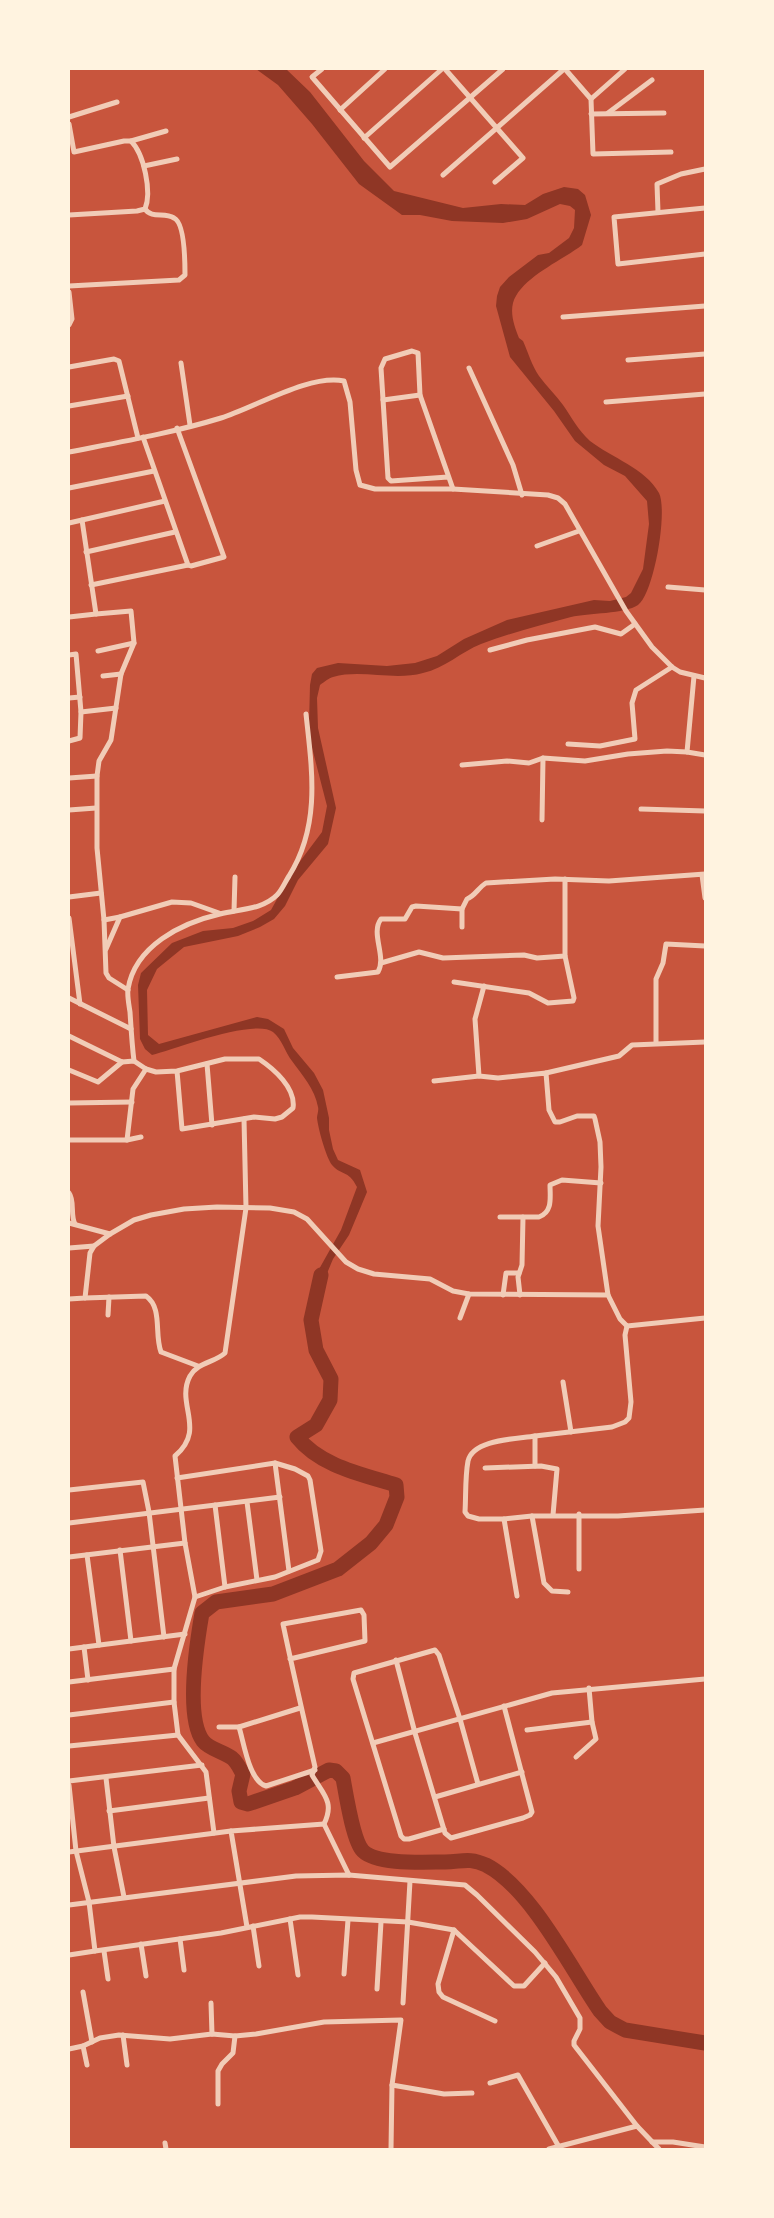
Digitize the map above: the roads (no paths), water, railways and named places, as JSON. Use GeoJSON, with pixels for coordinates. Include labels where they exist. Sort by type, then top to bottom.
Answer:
{"type":"FeatureCollection","features":[{"type":"Feature","properties":{"kind":"street"},"geometry":{"type":"LineString","coordinates":[[340,110],[385,69]]}},
{"type":"Feature","properties":{"kind":"street"},"geometry":{"type":"LineString","coordinates":[[364,138],[444,69],[523,158],[495,182]]}},
{"type":"Feature","properties":{"kind":"street"},"geometry":{"type":"LineString","coordinates":[[318,70],[312,77],[390,167],[503,69]]}},
{"type":"Feature","properties":{"kind":"street"},"geometry":{"type":"LineString","coordinates":[[443,175],[565,69],[591,99],[593,154],[671,152]]}},
{"type":"Feature","properties":{"kind":"street"},"geometry":{"type":"LineString","coordinates":[[591,99],[625,69]]}},
{"type":"Feature","properties":{"kind":"street"},"geometry":{"type":"LineString","coordinates":[[607,114],[652,80]]}},
{"type":"Feature","properties":{"kind":"street"},"geometry":{"type":"LineString","coordinates":[[69,117],[117,102]]}},
{"type":"Feature","properties":{"kind":"street"},"geometry":{"type":"LineString","coordinates":[[591,114],[664,113]]}},
{"type":"Feature","properties":{"kind":"street"},"geometry":{"type":"LineString","coordinates":[[69,124],[74,152],[124,140],[131,141],[166,131]]}},
{"type":"Feature","properties":{"kind":"street"},"geometry":{"type":"LineString","coordinates":[[131,141],[144,166],[148,202],[145,209]]}},
{"type":"Feature","properties":{"kind":"street"},"geometry":{"type":"LineString","coordinates":[[144,166],[177,159]]}},
{"type":"Feature","properties":{"kind":"street"},"geometry":{"type":"LineString","coordinates":[[658,212],[656,184],[681,174],[705,168]]}},
{"type":"Feature","properties":{"kind":"street"},"geometry":{"type":"LineString","coordinates":[[705,208],[614,217],[618,264],[705,254]]}},
{"type":"Feature","properties":{"kind":"street"},"geometry":{"type":"LineString","coordinates":[[69,215],[132,212],[145,209]]}},
{"type":"Feature","properties":{"kind":"street"},"geometry":{"type":"LineString","coordinates":[[69,286],[179,280],[185,275],[183,242],[178,220],[174,217],[151,215],[145,209]]}},
{"type":"Feature","properties":{"kind":"street"},"geometry":{"type":"LineString","coordinates":[[69,292],[72,319],[69,325]]}},
{"type":"Feature","properties":{"kind":"street"},"geometry":{"type":"LineString","coordinates":[[563,317],[705,306]]}},
{"type":"Feature","properties":{"kind":"street"},"geometry":{"type":"LineString","coordinates":[[448,477],[391,481],[388,478],[381,368],[383,361],[412,351],[418,354],[420,395],[453,489]]}},
{"type":"Feature","properties":{"kind":"street"},"geometry":{"type":"LineString","coordinates":[[628,360],[705,354]]}},
{"type":"Feature","properties":{"kind":"street"},"geometry":{"type":"LineString","coordinates":[[69,367],[117,359],[121,364],[140,438],[188,565]]}},
{"type":"Feature","properties":{"kind":"street"},"geometry":{"type":"LineString","coordinates":[[181,363],[190,425]]}},
{"type":"Feature","properties":{"kind":"street"},"geometry":{"type":"LineString","coordinates":[[468,368],[513,465],[522,495]]}},
{"type":"Feature","properties":{"kind":"street"},"geometry":{"type":"LineString","coordinates":[[69,452],[140,438],[238,412],[271,396],[320,381],[336,379],[344,381],[350,402],[356,470],[360,485],[375,489],[453,489],[522,495],[548,495],[558,498],[565,504],[626,610],[652,647],[672,667],[694,676],[705,678]]}},
{"type":"Feature","properties":{"kind":"street"},"geometry":{"type":"LineString","coordinates":[[606,402],[705,394]]}},
{"type":"Feature","properties":{"kind":"street"},"geometry":{"type":"LineString","coordinates":[[383,400],[420,395]]}},
{"type":"Feature","properties":{"kind":"street"},"geometry":{"type":"LineString","coordinates":[[69,406],[128,396]]}},
{"type":"Feature","properties":{"kind":"street"},"geometry":{"type":"LineString","coordinates":[[91,585],[188,565],[205,564],[224,557],[177,428]]}},
{"type":"Feature","properties":{"kind":"street"},"geometry":{"type":"LineString","coordinates":[[69,488],[154,471]]}},
{"type":"Feature","properties":{"kind":"street"},"geometry":{"type":"LineString","coordinates":[[69,522],[165,502]]}},
{"type":"Feature","properties":{"kind":"street"},"geometry":{"type":"LineString","coordinates":[[82,520],[96,614]]}},
{"type":"Feature","properties":{"kind":"street"},"geometry":{"type":"LineString","coordinates":[[537,546],[580,531]]}},
{"type":"Feature","properties":{"kind":"street"},"geometry":{"type":"LineString","coordinates":[[86,552],[175,532]]}},
{"type":"Feature","properties":{"kind":"street"},"geometry":{"type":"LineString","coordinates":[[668,586],[705,590]]}},
{"type":"Feature","properties":{"kind":"street"},"geometry":{"type":"LineString","coordinates":[[69,617],[131,611],[134,644],[121,674],[111,740],[99,761],[96,808],[97,848],[104,920],[105,969],[109,978],[128,990]]}},
{"type":"Feature","properties":{"kind":"street"},"geometry":{"type":"LineString","coordinates":[[490,650],[527,640],[595,626],[621,634],[635,624]]}},
{"type":"Feature","properties":{"kind":"street"},"geometry":{"type":"LineString","coordinates":[[98,651],[134,644]]}},
{"type":"Feature","properties":{"kind":"street"},"geometry":{"type":"LineString","coordinates":[[69,655],[76,654],[81,712],[80,738],[69,742]]}},
{"type":"Feature","properties":{"kind":"street"},"geometry":{"type":"LineString","coordinates":[[568,744],[600,746],[635,738],[632,703],[636,690],[672,667]]}},
{"type":"Feature","properties":{"kind":"street"},"geometry":{"type":"LineString","coordinates":[[103,676],[121,674]]}},
{"type":"Feature","properties":{"kind":"street"},"geometry":{"type":"LineString","coordinates":[[687,752],[694,676]]}},
{"type":"Feature","properties":{"kind":"street"},"geometry":{"type":"LineString","coordinates":[[69,698],[80,697]]}},
{"type":"Feature","properties":{"kind":"street"},"geometry":{"type":"LineString","coordinates":[[81,712],[116,708]]}},
{"type":"Feature","properties":{"kind":"street"},"geometry":{"type":"LineString","coordinates":[[134,1061],[128,990],[140,960],[152,947],[176,930],[220,914],[257,907],[278,895],[297,864],[308,836],[313,790],[306,714]]}},
{"type":"Feature","properties":{"kind":"street"},"geometry":{"type":"LineString","coordinates":[[462,765],[507,761],[529,763],[543,758],[585,761],[634,753],[687,752],[705,755]]}},
{"type":"Feature","properties":{"kind":"street"},"geometry":{"type":"LineString","coordinates":[[542,820],[543,758]]}},
{"type":"Feature","properties":{"kind":"street"},"geometry":{"type":"LineString","coordinates":[[69,778],[97,776]]}},
{"type":"Feature","properties":{"kind":"street"},"geometry":{"type":"LineString","coordinates":[[69,810],[96,808]]}},
{"type":"Feature","properties":{"kind":"street"},"geometry":{"type":"LineString","coordinates":[[641,809],[705,811]]}},
{"type":"Feature","properties":{"kind":"street"},"geometry":{"type":"LineString","coordinates":[[462,926],[462,909],[467,899],[473,897],[480,887],[486,883],[565,879],[609,881],[704,875],[705,898]]}},
{"type":"Feature","properties":{"kind":"street"},"geometry":{"type":"LineString","coordinates":[[234,911],[235,877]]}},
{"type":"Feature","properties":{"kind":"street"},"geometry":{"type":"LineString","coordinates":[[454,982],[529,993],[548,1003],[573,1002],[574,998],[565,956],[565,879]]}},
{"type":"Feature","properties":{"kind":"street"},"geometry":{"type":"LineString","coordinates":[[69,897],[102,893]]}},
{"type":"Feature","properties":{"kind":"street"},"geometry":{"type":"LineString","coordinates":[[104,920],[172,902],[191,903],[220,914]]}},
{"type":"Feature","properties":{"kind":"street"},"geometry":{"type":"LineString","coordinates":[[337,977],[378,972],[381,963],[378,926],[381,919],[405,920],[412,907],[416,906],[462,909]]}},
{"type":"Feature","properties":{"kind":"street"},"geometry":{"type":"LineString","coordinates":[[105,952],[120,917]]}},
{"type":"Feature","properties":{"kind":"street"},"geometry":{"type":"LineString","coordinates":[[69,918],[80,1004]]}},
{"type":"Feature","properties":{"kind":"street"},"geometry":{"type":"LineString","coordinates":[[656,1043],[656,979],[663,963],[666,944],[705,946]]}},
{"type":"Feature","properties":{"kind":"street"},"geometry":{"type":"LineString","coordinates":[[381,963],[419,952],[443,958],[524,955],[537,958],[565,956]]}},
{"type":"Feature","properties":{"kind":"street"},"geometry":{"type":"LineString","coordinates":[[479,1076],[475,1029],[477,1010],[484,986]]}},
{"type":"Feature","properties":{"kind":"street"},"geometry":{"type":"LineString","coordinates":[[69,998],[131,1029]]}},
{"type":"Feature","properties":{"kind":"street"},"geometry":{"type":"LineString","coordinates":[[69,1036],[122,1062],[134,1061],[146,1069],[156,1072],[177,1071],[240,1058],[259,1059],[285,1083],[294,1104],[293,1108],[288,1113],[275,1119],[254,1117],[212,1125],[182,1128],[177,1071]]}},
{"type":"Feature","properties":{"kind":"street"},"geometry":{"type":"LineString","coordinates":[[434,1081],[479,1076],[508,1078],[546,1073],[619,1056],[632,1044],[705,1042]]}},
{"type":"Feature","properties":{"kind":"street"},"geometry":{"type":"LineString","coordinates":[[69,1070],[98,1082],[122,1062]]}},
{"type":"Feature","properties":{"kind":"street"},"geometry":{"type":"LineString","coordinates":[[206,1064],[212,1125]]}},
{"type":"Feature","properties":{"kind":"street"},"geometry":{"type":"LineString","coordinates":[[126,1140],[137,1080],[146,1069]]}},
{"type":"Feature","properties":{"kind":"street"},"geometry":{"type":"LineString","coordinates":[[546,1073],[549,1110],[555,1122],[588,1115],[594,1116],[595,1119],[600,1142],[601,1183],[598,1226],[608,1295],[620,1320],[627,1326],[705,1318]]}},
{"type":"Feature","properties":{"kind":"street"},"geometry":{"type":"LineString","coordinates":[[69,1103],[132,1102]]}},
{"type":"Feature","properties":{"kind":"street"},"geometry":{"type":"LineString","coordinates":[[214,1833],[206,1772],[178,1735],[174,1702],[174,1669],[195,1597],[185,1543],[175,1456],[187,1442],[191,1425],[188,1415],[186,1390],[189,1377],[198,1366],[225,1352],[246,1208],[244,1119]]}},
{"type":"Feature","properties":{"kind":"street"},"geometry":{"type":"LineString","coordinates":[[69,1140],[126,1140],[141,1137]]}},
{"type":"Feature","properties":{"kind":"street"},"geometry":{"type":"LineString","coordinates":[[500,1217],[545,1215],[549,1210],[550,1185],[558,1180],[601,1183]]}},
{"type":"Feature","properties":{"kind":"street"},"geometry":{"type":"LineString","coordinates":[[69,1193],[72,1197],[73,1220],[75,1224]]}},
{"type":"Feature","properties":{"kind":"street"},"geometry":{"type":"LineString","coordinates":[[85,1298],[88,1261],[94,1246],[134,1220],[192,1208],[270,1208],[294,1212],[307,1219],[346,1262],[364,1272],[430,1279],[452,1291],[469,1294],[503,1295],[608,1295]]}},
{"type":"Feature","properties":{"kind":"street"},"geometry":{"type":"LineString","coordinates":[[520,1295],[519,1273],[522,1265],[523,1217]]}},
{"type":"Feature","properties":{"kind":"street"},"geometry":{"type":"LineString","coordinates":[[69,1223],[110,1234]]}},
{"type":"Feature","properties":{"kind":"street"},"geometry":{"type":"LineString","coordinates":[[69,1248],[94,1246]]}},
{"type":"Feature","properties":{"kind":"street"},"geometry":{"type":"LineString","coordinates":[[503,1295],[506,1273],[519,1273]]}},
{"type":"Feature","properties":{"kind":"street"},"geometry":{"type":"LineString","coordinates":[[460,1318],[469,1294]]}},
{"type":"Feature","properties":{"kind":"street"},"geometry":{"type":"LineString","coordinates":[[69,1299],[146,1296],[156,1308],[158,1342],[162,1352],[198,1366]]}},
{"type":"Feature","properties":{"kind":"street"},"geometry":{"type":"LineString","coordinates":[[108,1315],[109,1297]]}},
{"type":"Feature","properties":{"kind":"street"},"geometry":{"type":"LineString","coordinates":[[627,1326],[625,1335],[632,1402],[628,1418],[620,1425],[485,1444],[478,1448],[468,1459],[466,1512],[471,1518],[504,1519],[579,1514],[618,1516],[705,1510]]}},
{"type":"Feature","properties":{"kind":"street"},"geometry":{"type":"LineString","coordinates":[[563,1382],[571,1432]]}},
{"type":"Feature","properties":{"kind":"street"},"geometry":{"type":"LineString","coordinates":[[535,1436],[535,1466]]}},
{"type":"Feature","properties":{"kind":"street"},"geometry":{"type":"LineString","coordinates":[[177,1478],[275,1463],[292,1467],[308,1476],[321,1552],[318,1560],[275,1577],[225,1586],[195,1597]]}},
{"type":"Feature","properties":{"kind":"street"},"geometry":{"type":"LineString","coordinates":[[275,1463],[289,1571]]}},
{"type":"Feature","properties":{"kind":"street"},"geometry":{"type":"LineString","coordinates":[[485,1468],[546,1466],[558,1470],[553,1515]]}},
{"type":"Feature","properties":{"kind":"street"},"geometry":{"type":"LineString","coordinates":[[69,1490],[143,1482],[149,1512],[164,1637]]}},
{"type":"Feature","properties":{"kind":"street"},"geometry":{"type":"LineString","coordinates":[[69,1523],[280,1497]]}},
{"type":"Feature","properties":{"kind":"street"},"geometry":{"type":"LineString","coordinates":[[246,1502],[257,1580]]}},
{"type":"Feature","properties":{"kind":"street"},"geometry":{"type":"LineString","coordinates":[[215,1505],[225,1586]]}},
{"type":"Feature","properties":{"kind":"street"},"geometry":{"type":"LineString","coordinates":[[579,1514],[579,1569]]}},
{"type":"Feature","properties":{"kind":"street"},"geometry":{"type":"LineString","coordinates":[[532,1516],[544,1583],[552,1591],[568,1592]]}},
{"type":"Feature","properties":{"kind":"street"},"geometry":{"type":"LineString","coordinates":[[504,1519],[517,1596]]}},
{"type":"Feature","properties":{"kind":"street"},"geometry":{"type":"LineString","coordinates":[[69,1557],[185,1543]]}},
{"type":"Feature","properties":{"kind":"street"},"geometry":{"type":"LineString","coordinates":[[120,1550],[132,1641]]}},
{"type":"Feature","properties":{"kind":"street"},"geometry":{"type":"LineString","coordinates":[[87,1555],[99,1645]]}},
{"type":"Feature","properties":{"kind":"street"},"geometry":{"type":"LineString","coordinates":[[290,1659],[365,1641],[364,1615],[361,1610],[283,1624],[290,1659],[300,1708],[314,1773],[318,1786],[328,1801],[330,1808],[324,1824],[348,1875]]}},
{"type":"Feature","properties":{"kind":"street"},"geometry":{"type":"LineString","coordinates":[[69,1649],[184,1634]]}},
{"type":"Feature","properties":{"kind":"street"},"geometry":{"type":"LineString","coordinates":[[84,1647],[88,1680]]}},
{"type":"Feature","properties":{"kind":"street"},"geometry":{"type":"LineString","coordinates":[[444,1829],[409,1839],[404,1839],[401,1836],[353,1676],[354,1673],[431,1650],[437,1652],[460,1719],[478,1784]]}},
{"type":"Feature","properties":{"kind":"street"},"geometry":{"type":"LineString","coordinates":[[396,1660],[415,1733],[445,1833],[451,1838],[530,1815],[532,1807],[504,1706]]}},
{"type":"Feature","properties":{"kind":"street"},"geometry":{"type":"LineString","coordinates":[[69,1682],[174,1669]]}},
{"type":"Feature","properties":{"kind":"street"},"geometry":{"type":"LineString","coordinates":[[373,1743],[415,1733],[552,1693],[589,1688],[705,1679]]}},
{"type":"Feature","properties":{"kind":"street"},"geometry":{"type":"LineString","coordinates":[[576,1757],[596,1739],[592,1722],[589,1688]]}},
{"type":"Feature","properties":{"kind":"street"},"geometry":{"type":"LineString","coordinates":[[69,1715],[174,1702]]}},
{"type":"Feature","properties":{"kind":"street"},"geometry":{"type":"LineString","coordinates":[[219,1727],[239,1727],[300,1708]]}},
{"type":"Feature","properties":{"kind":"street"},"geometry":{"type":"LineString","coordinates":[[527,1730],[592,1722]]}},
{"type":"Feature","properties":{"kind":"street"},"geometry":{"type":"LineString","coordinates":[[239,1727],[254,1778],[260,1784],[266,1786],[314,1773]]}},
{"type":"Feature","properties":{"kind":"street"},"geometry":{"type":"LineString","coordinates":[[69,1746],[178,1735]]}},
{"type":"Feature","properties":{"kind":"street"},"geometry":{"type":"LineString","coordinates":[[69,1782],[202,1765]]}},
{"type":"Feature","properties":{"kind":"street"},"geometry":{"type":"LineString","coordinates":[[435,1797],[522,1772]]}},
{"type":"Feature","properties":{"kind":"street"},"geometry":{"type":"LineString","coordinates":[[106,1778],[114,1847],[124,1897]]}},
{"type":"Feature","properties":{"kind":"street"},"geometry":{"type":"LineString","coordinates":[[69,1785],[76,1851],[88,1902],[96,1951]]}},
{"type":"Feature","properties":{"kind":"street"},"geometry":{"type":"LineString","coordinates":[[110,1811],[208,1798]]}},
{"type":"Feature","properties":{"kind":"street"},"geometry":{"type":"LineString","coordinates":[[69,1852],[231,1831],[324,1824]]}},
{"type":"Feature","properties":{"kind":"street"},"geometry":{"type":"LineString","coordinates":[[231,1831],[239,1882],[259,1966]]}},
{"type":"Feature","properties":{"kind":"street"},"geometry":{"type":"LineString","coordinates":[[69,1905],[296,1876],[348,1875],[458,1883],[472,1889],[545,1963],[580,2018],[580,2029],[574,2045],[637,2126],[659,2149]]}},
{"type":"Feature","properties":{"kind":"street"},"geometry":{"type":"LineString","coordinates":[[403,2003],[410,1881]]}},
{"type":"Feature","properties":{"kind":"street"},"geometry":{"type":"LineString","coordinates":[[69,1955],[312,1917],[408,1922],[454,1930],[514,1986],[524,1986],[545,1963]]}},
{"type":"Feature","properties":{"kind":"street"},"geometry":{"type":"LineString","coordinates":[[290,1919],[298,1975]]}},
{"type":"Feature","properties":{"kind":"street"},"geometry":{"type":"LineString","coordinates":[[344,1974],[348,1920]]}},
{"type":"Feature","properties":{"kind":"street"},"geometry":{"type":"LineString","coordinates":[[377,1989],[381,1922]]}},
{"type":"Feature","properties":{"kind":"street"},"geometry":{"type":"LineString","coordinates":[[454,1930],[438,1984],[439,1992],[444,1997],[495,2021]]}},
{"type":"Feature","properties":{"kind":"street"},"geometry":{"type":"LineString","coordinates":[[180,1939],[184,1970]]}},
{"type":"Feature","properties":{"kind":"street"},"geometry":{"type":"LineString","coordinates":[[141,1944],[146,1976]]}},
{"type":"Feature","properties":{"kind":"street"},"geometry":{"type":"LineString","coordinates":[[104,1950],[108,1979]]}},
{"type":"Feature","properties":{"kind":"street"},"geometry":{"type":"LineString","coordinates":[[82,1992],[92,2042]]}},
{"type":"Feature","properties":{"kind":"street"},"geometry":{"type":"LineString","coordinates":[[211,2003],[212,2034]]}},
{"type":"Feature","properties":{"kind":"street"},"geometry":{"type":"LineString","coordinates":[[69,2049],[123,2035],[161,2040],[212,2034],[235,2036],[315,2023],[401,2020],[392,2085],[391,2149]]}},
{"type":"Feature","properties":{"kind":"street"},"geometry":{"type":"LineString","coordinates":[[123,2035],[127,2065]]}},
{"type":"Feature","properties":{"kind":"street"},"geometry":{"type":"LineString","coordinates":[[218,2104],[218,2071],[233,2052],[235,2036]]}},
{"type":"Feature","properties":{"kind":"street"},"geometry":{"type":"LineString","coordinates":[[83,2046],[87,2065]]}},
{"type":"Feature","properties":{"kind":"street"},"geometry":{"type":"LineString","coordinates":[[490,2083],[518,2075],[559,2147]]}},
{"type":"Feature","properties":{"kind":"street"},"geometry":{"type":"LineString","coordinates":[[392,2085],[444,2094],[472,2093]]}},
{"type":"Feature","properties":{"kind":"street"},"geometry":{"type":"LineString","coordinates":[[549,2149],[637,2126]]}},
{"type":"Feature","properties":{"kind":"street"},"geometry":{"type":"LineString","coordinates":[[652,2142],[672,2142],[705,2147]]}},
{"type":"Feature","properties":{"kind":"waterway"},"geometry":{"type":"LineString","coordinates":[[321,1275],[311,1320],[316,1350],[331,1379],[330,1400],[316,1425],[297,1437],[306,1447],[329,1462],[355,1473],[396,1485],[397,1497],[386,1525],[371,1543],[338,1569],[273,1594],[216,1602],[202,1613],[195,1660],[193,1698],[198,1730],[203,1741],[232,1758],[237,1764],[243,1774],[239,1791],[241,1802],[248,1804],[295,1788],[329,1770],[336,1771],[343,1778],[353,1828],[359,1846],[363,1851],[379,1859],[390,1861],[470,1861],[486,1865],[503,1876],[534,1910],[600,2011],[610,2022],[625,2030],[705,2043]]}}]}
